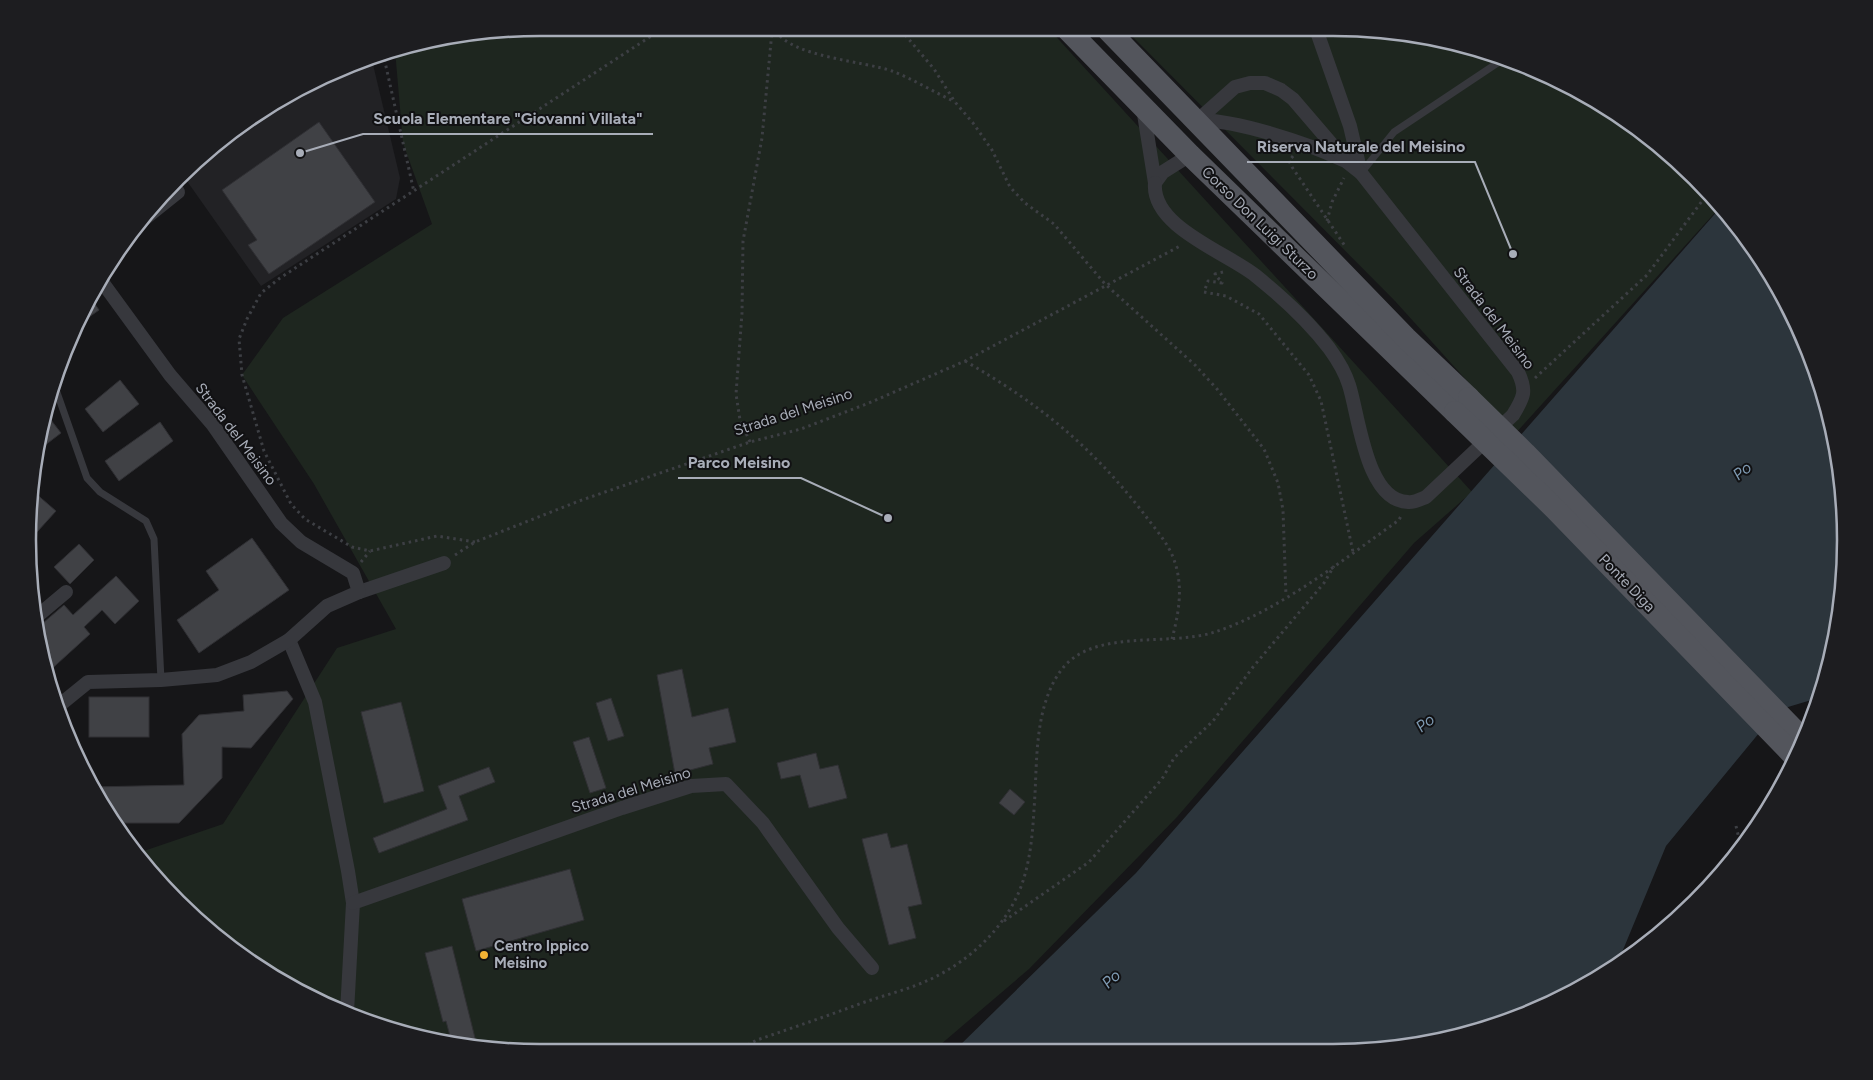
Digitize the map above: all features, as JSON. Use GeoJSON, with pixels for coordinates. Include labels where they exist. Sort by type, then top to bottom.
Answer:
{"type":"FeatureCollection","features":[{"type":"Feature","properties":{"kind":"main road","name":"Corso Don Luigi Sturzo"},"geometry":{"type":"LineString","coordinates":[[1074,36],[1190,155],[1462,405]]}},
{"type":"Feature","properties":{"kind":"main road","name":"Corso Don Luigi Sturzo"},"geometry":{"type":"LineString","coordinates":[[1114,36],[1198,120],[1406,338],[1462,405]]}},
{"type":"Feature","properties":{"kind":"main road","name":"Ponte Diga"},"geometry":{"type":"LineString","coordinates":[[1462,405],[1525,452],[1798,734]]}},
{"type":"Feature","properties":{"kind":"main road","name":"Ponte Diga"},"geometry":{"type":"LineString","coordinates":[[1462,405],[1555,509],[1790,752]]}},
{"type":"Feature","properties":{"kind":"street"},"geometry":{"type":"LineString","coordinates":[[1318,36],[1350,126],[1360,173]]}},
{"type":"Feature","properties":{"kind":"street","name":"Strada del Meisino"},"geometry":{"type":"LineString","coordinates":[[1198,120],[1235,87],[1250,83],[1265,84],[1281,90],[1293,99],[1344,169]]}},
{"type":"Feature","properties":{"kind":"street"},"geometry":{"type":"LineString","coordinates":[[1143,107],[1158,200],[1166,214],[1174,223],[1255,275],[1328,347],[1348,383],[1372,472],[1380,486],[1392,498],[1409,503]]}},
{"type":"Feature","properties":{"kind":"street","name":"Strada del Meisino"},"geometry":{"type":"LineString","coordinates":[[1198,120],[1218,120],[1322,150],[1344,169],[1360,173],[1518,372],[1525,386],[1521,402],[1514,415],[1426,497],[1409,503]]}},
{"type":"Feature","properties":{"kind":"street"},"geometry":{"type":"LineString","coordinates":[[1155,183],[1163,172],[1190,155]]}},
{"type":"Feature","properties":{"kind":"street","name":"Strada del Meisino"},"geometry":{"type":"LineString","coordinates":[[105,286],[170,376],[213,425],[281,523],[301,542],[353,573],[359,592]]}},
{"type":"Feature","properties":{"kind":"street"},"geometry":{"type":"LineString","coordinates":[[63,702],[88,682],[161,680],[217,675],[251,662],[290,640],[327,606],[359,592],[444,563]]}},
{"type":"Feature","properties":{"kind":"street"},"geometry":{"type":"LineString","coordinates":[[42,612],[66,592]]}},
{"type":"Feature","properties":{"kind":"street"},"geometry":{"type":"LineString","coordinates":[[290,640],[315,702],[353,903],[347,1005]]}},
{"type":"Feature","properties":{"kind":"street","name":"Strada del Meisino"},"geometry":{"type":"LineString","coordinates":[[353,903],[682,788],[726,784],[763,823],[838,928],[872,968]]}},
{"type":"Feature","properties":{"kind":"lane"},"geometry":{"type":"LineString","coordinates":[[1360,173],[1394,132],[1497,64]]}},
{"type":"Feature","properties":{"kind":"lane"},"geometry":{"type":"LineString","coordinates":[[58,395],[87,478],[100,492],[146,521],[154,539],[161,680]]}},
{"type":"Feature","properties":{"kind":"path"},"geometry":{"type":"LineString","coordinates":[[475,542],[461,538],[437,536],[370,551],[352,547],[304,520],[291,504],[264,451],[242,375],[239,339],[261,293],[280,278],[650,36]]}},
{"type":"Feature","properties":{"kind":"path"},"geometry":{"type":"LineString","coordinates":[[750,442],[740,420],[736,394],[742,313],[743,242],[762,138],[772,36]]}},
{"type":"Feature","properties":{"kind":"path"},"geometry":{"type":"LineString","coordinates":[[780,36],[801,48],[892,71],[955,102]]}},
{"type":"Feature","properties":{"kind":"path"},"geometry":{"type":"LineString","coordinates":[[906,36],[934,69],[955,102],[992,150],[1002,174],[1010,187],[1025,203],[1054,224],[1105,284],[1195,365],[1218,389],[1264,449],[1278,483],[1283,510],[1286,596]]}},
{"type":"Feature","properties":{"kind":"path"},"geometry":{"type":"LineString","coordinates":[[385,61],[414,192]]}},
{"type":"Feature","properties":{"kind":"path"},"geometry":{"type":"LineString","coordinates":[[1297,156],[1291,157],[1289,160],[1292,167],[1326,221],[1350,253]]}},
{"type":"Feature","properties":{"kind":"path"},"geometry":{"type":"LineString","coordinates":[[1344,169],[1352,181],[1360,173]]}},
{"type":"Feature","properties":{"kind":"path"},"geometry":{"type":"LineString","coordinates":[[1326,221],[1344,169]]}},
{"type":"Feature","properties":{"kind":"path"},"geometry":{"type":"LineString","coordinates":[[1525,386],[1647,275],[1703,199]]}},
{"type":"Feature","properties":{"kind":"path","name":"Strada del Meisino"},"geometry":{"type":"LineString","coordinates":[[444,563],[475,542],[579,501],[750,442],[801,429],[861,406],[965,361],[1105,284],[1167,254],[1192,235]]}},
{"type":"Feature","properties":{"kind":"path"},"geometry":{"type":"LineString","coordinates":[[1222,254],[1216,263],[1225,272],[1216,274],[1222,283],[1208,281],[1204,292],[1226,296],[1259,314],[1309,375],[1321,401],[1354,552]]}},
{"type":"Feature","properties":{"kind":"path"},"geometry":{"type":"LineString","coordinates":[[965,361],[1005,384],[1075,436],[1121,485],[1163,538],[1173,557],[1181,598],[1172,639]]}},
{"type":"Feature","properties":{"kind":"path"},"geometry":{"type":"LineString","coordinates":[[1002,922],[1021,886],[1031,850],[1038,741],[1046,699],[1062,670],[1078,654],[1112,643],[1172,639],[1213,633],[1259,613],[1354,552],[1399,520],[1409,503]]}},
{"type":"Feature","properties":{"kind":"path"},"geometry":{"type":"LineString","coordinates":[[750,1044],[932,979],[977,949],[1002,922],[1090,862],[1162,779],[1174,758],[1213,721],[1253,667],[1324,582],[1334,565]]}},
{"type":"Feature","properties":{"kind":"path"},"geometry":{"type":"LineString","coordinates":[[1736,826],[1739,839]]}},
{"type":"Feature","properties":{"kind":"shaded area"},"geometry":{"type":"Polygon","coordinates":[[[540,36],[1055,36],[1472,492],[1414,543],[1177,817],[1029,969],[941,1044],[507,1043],[442,1034],[378,1017],[317,992],[260,959],[233,940],[184,896],[143,851],[223,824],[337,648],[396,629],[314,484],[242,375],[283,318],[432,224],[403,143],[396,57],[442,46],[507,37],[540,36]]]}},
{"type":"Feature","properties":{"kind":"shaded area"},"geometry":{"type":"Polygon","coordinates":[[[1132,36],[1366,37],[1431,46],[1463,53],[1495,63],[1556,88],[1613,121],[1665,161],[1715,212],[1515,434],[1395,301],[1132,36]]]}},
{"type":"Feature","properties":{"kind":"shaded area"},"geometry":{"type":"Polygon","coordinates":[[[373,65],[400,178],[396,199],[261,286],[187,181],[233,140],[260,121],[317,88],[373,65]]]}},
{"type":"Feature","properties":{"kind":"water","name":"Po"},"geometry":{"type":"Polygon","coordinates":[[[1716,213],[1752,260],[1785,317],[1810,378],[1820,410],[1827,442],[1836,507],[1836,573],[1832,606],[1820,670],[1811,700],[1778,710],[1666,846],[1622,953],[1556,992],[1495,1017],[1463,1027],[1399,1039],[1333,1044],[961,1044],[1136,873],[1716,213]]]}},
{"type":"Feature","properties":{"kind":"building"},"geometry":{"type":"Polygon","coordinates":[[[319,122],[375,202],[269,274],[248,245],[257,240],[222,190],[319,122]]]}},
{"type":"Feature","properties":{"kind":"building"},"geometry":{"type":"Polygon","coordinates":[[[95,304],[99,310],[88,318],[95,304]]]}},
{"type":"Feature","properties":{"kind":"building"},"geometry":{"type":"Polygon","coordinates":[[[120,380],[139,404],[103,432],[85,409],[120,380]]]}},
{"type":"Feature","properties":{"kind":"building"},"geometry":{"type":"Polygon","coordinates":[[[51,420],[61,433],[46,445],[51,420]]]}},
{"type":"Feature","properties":{"kind":"building"},"geometry":{"type":"Polygon","coordinates":[[[160,422],[173,441],[119,481],[105,461],[160,422]]]}},
{"type":"Feature","properties":{"kind":"building"},"geometry":{"type":"Polygon","coordinates":[[[38,496],[56,511],[36,533],[38,496]]]}},
{"type":"Feature","properties":{"kind":"building"},"geometry":{"type":"Polygon","coordinates":[[[252,538],[289,590],[199,653],[177,620],[219,590],[206,571],[252,538]]]}},
{"type":"Feature","properties":{"kind":"building"},"geometry":{"type":"Polygon","coordinates":[[[79,544],[94,560],[70,584],[54,567],[79,544]]]}},
{"type":"Feature","properties":{"kind":"building"},"geometry":{"type":"Polygon","coordinates":[[[116,576],[139,601],[115,624],[102,610],[84,627],[90,634],[53,668],[44,623],[64,605],[73,615],[116,576]]]}},
{"type":"Feature","properties":{"kind":"building"},"geometry":{"type":"Polygon","coordinates":[[[682,669],[692,717],[728,708],[736,742],[709,748],[713,764],[675,774],[657,675],[682,669]]]}},
{"type":"Feature","properties":{"kind":"building"},"geometry":{"type":"Polygon","coordinates":[[[287,691],[293,699],[251,748],[222,747],[222,778],[179,823],[123,823],[101,787],[184,785],[182,734],[199,715],[244,711],[243,695],[287,691]]]}},
{"type":"Feature","properties":{"kind":"building"},"geometry":{"type":"Polygon","coordinates":[[[89,697],[149,697],[149,737],[89,737],[89,697]]]}},
{"type":"Feature","properties":{"kind":"building"},"geometry":{"type":"Polygon","coordinates":[[[611,698],[624,736],[608,741],[596,703],[611,698]]]}},
{"type":"Feature","properties":{"kind":"building"},"geometry":{"type":"Polygon","coordinates":[[[401,702],[424,791],[384,803],[361,712],[401,702]]]}},
{"type":"Feature","properties":{"kind":"building"},"geometry":{"type":"Polygon","coordinates":[[[589,737],[606,788],[590,793],[573,742],[589,737]]]}},
{"type":"Feature","properties":{"kind":"building"},"geometry":{"type":"Polygon","coordinates":[[[816,753],[820,769],[838,765],[847,798],[809,808],[800,775],[781,779],[777,763],[816,753]]]}},
{"type":"Feature","properties":{"kind":"building"},"geometry":{"type":"Polygon","coordinates":[[[489,767],[495,782],[459,796],[468,820],[379,853],[373,838],[447,809],[438,786],[489,767]]]}},
{"type":"Feature","properties":{"kind":"building"},"geometry":{"type":"Polygon","coordinates":[[[1010,789],[1025,802],[1014,815],[999,803],[1010,789]]]}},
{"type":"Feature","properties":{"kind":"building"},"geometry":{"type":"Polygon","coordinates":[[[887,833],[891,848],[907,844],[922,904],[908,907],[916,938],[889,945],[862,839],[887,833]]]}},
{"type":"Feature","properties":{"kind":"building"},"geometry":{"type":"Polygon","coordinates":[[[570,869],[584,920],[476,951],[462,899],[570,869]]]}},
{"type":"Feature","properties":{"kind":"building"},"geometry":{"type":"Polygon","coordinates":[[[452,946],[475,1039],[450,1035],[446,1021],[443,1022],[425,953],[452,946]]]}},
{"type":"Feature","properties":{"kind":"place","name":"Scuola Elementare \"Giovanni Villata\""},"geometry":{"type":"Point","coordinates":[300,153]}},
{"type":"Feature","properties":{"kind":"place","name":"Riserva Naturale del Meisino"},"geometry":{"type":"Point","coordinates":[1513,254]}},
{"type":"Feature","properties":{"kind":"place","name":"Parco Meisino"},"geometry":{"type":"Point","coordinates":[888,518]}},
{"type":"Feature","properties":{"kind":"place","name":"Centro Ippico Meisino"},"geometry":{"type":"Point","coordinates":[484,955]}}]}
